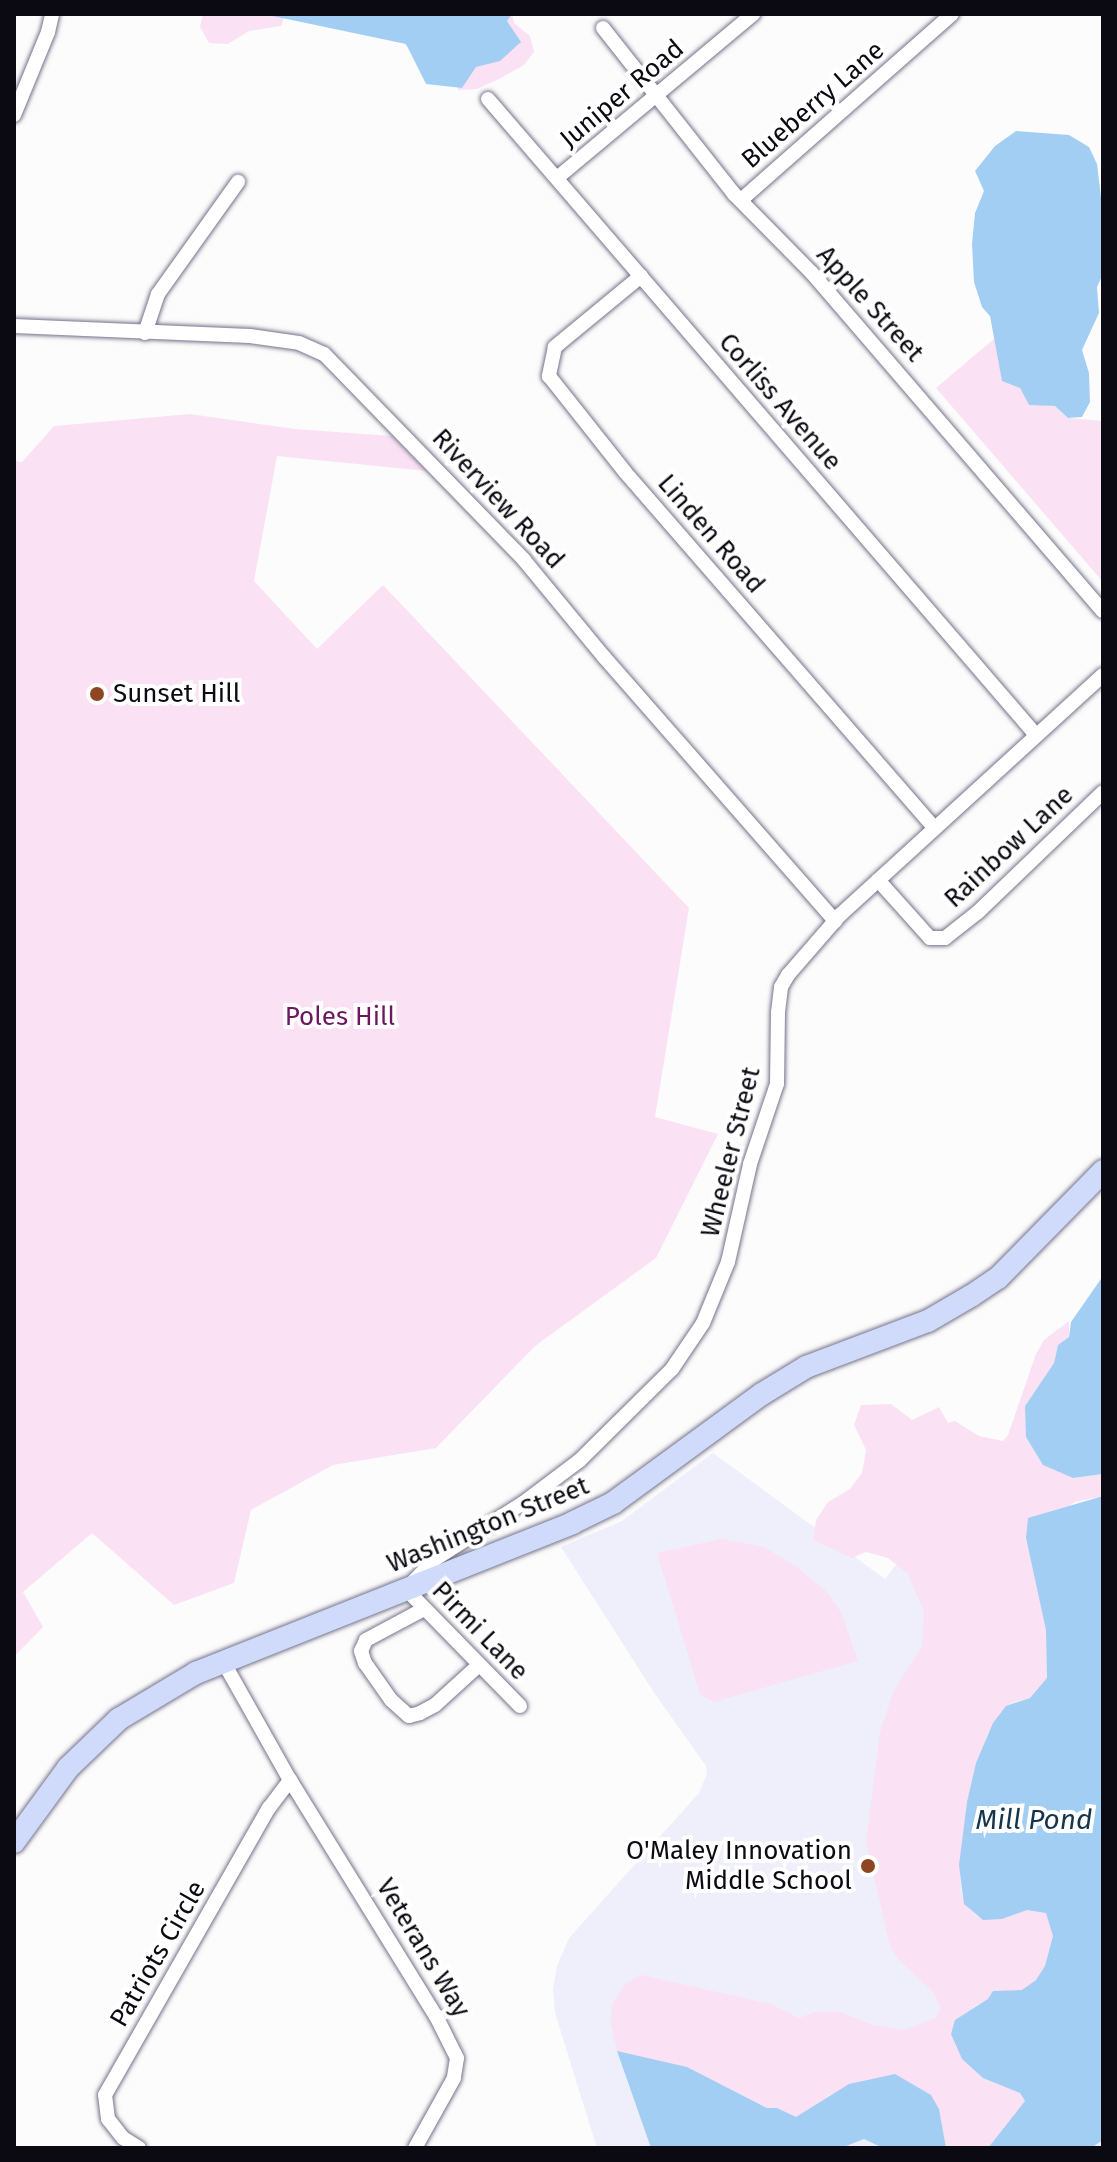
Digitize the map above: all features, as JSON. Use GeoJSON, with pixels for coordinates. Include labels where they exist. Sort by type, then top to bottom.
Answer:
{"type":"FeatureCollection","features":[{"type":"Feature","properties":{"kind":"main road","name":"Washington Street"},"geometry":{"type":"LineString","coordinates":[[14,1842],[68,1768],[119,1719],[196,1673],[572,1523],[613,1503],[762,1394],[806,1367],[951,1309],[998,1278],[1103,1171]]}},
{"type":"Feature","properties":{"kind":"street"},"geometry":{"type":"LineString","coordinates":[[14,115],[48,32],[52,14]]}},
{"type":"Feature","properties":{"kind":"street","name":"Juniper Road"},"geometry":{"type":"LineString","coordinates":[[557,178],[753,14]]}},
{"type":"Feature","properties":{"kind":"street","name":"Blueberry Lane"},"geometry":{"type":"LineString","coordinates":[[741,200],[952,14]]}},
{"type":"Feature","properties":{"kind":"street","name":"Apple Street"},"geometry":{"type":"LineString","coordinates":[[603,28],[741,200],[881,351],[1103,611]]}},
{"type":"Feature","properties":{"kind":"street","name":"Corliss Avenue"},"geometry":{"type":"LineString","coordinates":[[488,99],[1036,735]]}},
{"type":"Feature","properties":{"kind":"street"},"geometry":{"type":"LineString","coordinates":[[145,333],[158,294],[238,182]]}},
{"type":"Feature","properties":{"kind":"street","name":"Linden Road"},"geometry":{"type":"LineString","coordinates":[[641,276],[555,347],[549,376],[554,386],[934,828]]}},
{"type":"Feature","properties":{"kind":"street","name":"Riverview Road"},"geometry":{"type":"LineString","coordinates":[[14,326],[291,341],[312,346],[336,363],[524,560],[604,657],[835,921]]}},
{"type":"Feature","properties":{"kind":"street","name":"Wheeler Street"},"geometry":{"type":"LineString","coordinates":[[406,1589],[435,1559],[523,1503],[579,1461],[653,1389],[691,1342],[722,1284],[747,1174],[777,1084],[781,987],[800,959],[835,921],[1036,735],[1101,680]]}},
{"type":"Feature","properties":{"kind":"street","name":"Rainbow Lane"},"geometry":{"type":"LineString","coordinates":[[878,880],[930,938],[945,938],[978,912],[1103,792]]}},
{"type":"Feature","properties":{"kind":"street","name":"Pirmi Lane"},"geometry":{"type":"LineString","coordinates":[[406,1589],[520,1706]]}},
{"type":"Feature","properties":{"kind":"street"},"geometry":{"type":"LineString","coordinates":[[424,1609],[366,1640],[361,1651],[365,1663],[391,1700],[409,1716],[420,1713],[435,1705],[479,1665]]}},
{"type":"Feature","properties":{"kind":"street"},"geometry":{"type":"LineString","coordinates":[[224,1663],[290,1780]]}},
{"type":"Feature","properties":{"kind":"street","name":"Patriots Circle"},"geometry":{"type":"LineString","coordinates":[[139,2148],[123,2138],[108,2119],[105,2095],[269,1808],[290,1780]]}},
{"type":"Feature","properties":{"kind":"street","name":"Veterans Way"},"geometry":{"type":"LineString","coordinates":[[290,1780],[436,2016],[457,2058],[454,2078],[415,2148]]}},
{"type":"Feature","properties":{"kind":"shaded area","name":"O'Maley Innovation Middle School"},"geometry":{"type":"Polygon","coordinates":[[[713,1453],[885,1579],[955,1490],[1103,1591],[1103,2148],[597,2148],[555,2013],[553,1989],[557,1966],[569,1938],[699,1793],[707,1774],[706,1766],[655,1694],[561,1547],[622,1521],[713,1453]]]}},
{"type":"Feature","properties":{"kind":"green space"},"geometry":{"type":"Polygon","coordinates":[[[203,14],[292,14],[285,15],[281,26],[249,31],[228,44],[209,43],[200,27],[203,14]]]}},
{"type":"Feature","properties":{"kind":"green space"},"geometry":{"type":"Polygon","coordinates":[[[310,14],[512,14],[514,23],[530,36],[534,52],[524,65],[499,79],[477,89],[458,90],[452,64],[414,53],[381,22],[310,14]]]}},
{"type":"Feature","properties":{"kind":"green space"},"geometry":{"type":"Polygon","coordinates":[[[995,338],[1002,380],[1020,388],[1029,404],[1055,406],[1068,418],[1103,421],[1103,582],[936,388],[995,338]]]}},
{"type":"Feature","properties":{"kind":"green space","name":"Poles Hill"},"geometry":{"type":"Polygon","coordinates":[[[190,414],[295,429],[392,436],[427,471],[277,456],[254,581],[317,649],[383,585],[689,908],[655,1117],[718,1134],[656,1258],[535,1346],[436,1448],[333,1465],[251,1510],[234,1583],[174,1605],[92,1533],[23,1592],[43,1627],[14,1657],[14,461],[22,462],[54,426],[190,414]]]}},
{"type":"Feature","properties":{"kind":"green space"},"geometry":{"type":"Polygon","coordinates":[[[1069,1321],[1069,1337],[1058,1345],[1054,1363],[1025,1406],[1074,1478],[1103,1474],[1103,1496],[1075,1502],[1026,1538],[1046,1630],[1047,1678],[1029,1698],[1012,1702],[987,1734],[967,1802],[962,1841],[960,1891],[964,1903],[976,1917],[1002,1919],[1027,1910],[1046,1913],[1051,1920],[1053,1936],[1045,1966],[1036,1980],[1022,1990],[973,2006],[962,2059],[983,2078],[1020,2093],[1025,2101],[1020,2112],[988,2148],[946,2148],[829,2094],[821,2104],[796,2117],[777,2108],[768,2108],[687,2067],[617,2051],[611,2023],[612,2004],[626,1983],[641,1975],[771,2004],[799,2018],[815,2012],[839,2012],[873,2025],[904,2030],[936,2018],[941,2008],[933,1992],[897,1958],[890,1946],[866,1842],[880,1732],[894,1690],[922,1646],[924,1612],[908,1574],[888,1558],[866,1552],[852,1558],[813,1540],[816,1520],[828,1502],[850,1489],[862,1473],[866,1450],[854,1425],[861,1405],[891,1404],[912,1420],[939,1407],[948,1423],[955,1421],[979,1436],[1003,1441],[1008,1435],[1036,1354],[1044,1340],[1069,1321]]]}},
{"type":"Feature","properties":{"kind":"green space"},"geometry":{"type":"Polygon","coordinates":[[[722,1539],[764,1547],[794,1565],[826,1591],[841,1612],[858,1661],[714,1702],[700,1694],[657,1553],[722,1539]]]}},
{"type":"Feature","properties":{"kind":"water"},"geometry":{"type":"Polygon","coordinates":[[[263,14],[512,14],[507,21],[521,42],[500,61],[476,67],[462,88],[426,84],[406,44],[263,14]]]}},
{"type":"Feature","properties":{"kind":"water"},"geometry":{"type":"Polygon","coordinates":[[[1016,131],[1069,135],[1089,147],[1097,164],[1103,214],[1103,274],[1097,287],[1099,313],[1082,350],[1089,373],[1090,402],[1082,417],[1068,418],[1055,406],[1029,405],[1020,388],[1002,381],[990,316],[982,307],[974,282],[972,244],[975,213],[984,191],[975,171],[995,146],[1016,131]]]}},
{"type":"Feature","properties":{"kind":"water"},"geometry":{"type":"Polygon","coordinates":[[[1103,1276],[1103,1474],[1073,1478],[1043,1465],[1026,1437],[1025,1406],[1054,1363],[1058,1345],[1069,1337],[1071,1322],[1103,1276]]]}},
{"type":"Feature","properties":{"kind":"water","name":"Mill Pond"},"geometry":{"type":"Polygon","coordinates":[[[1103,1496],[1103,2140],[1091,2148],[988,2148],[1025,2101],[1020,2093],[983,2078],[962,2059],[951,2034],[955,2020],[988,1999],[993,1991],[1022,1990],[1036,1980],[1045,1966],[1053,1936],[1046,1913],[1027,1910],[1002,1919],[983,1920],[964,1904],[959,1865],[967,1802],[976,1763],[993,1723],[1006,1706],[1030,1698],[1047,1678],[1046,1630],[1026,1538],[1028,1518],[1103,1496]]]}},
{"type":"Feature","properties":{"kind":"water"},"geometry":{"type":"Polygon","coordinates":[[[617,2051],[687,2067],[767,2108],[777,2108],[796,2117],[849,2084],[895,2074],[931,2095],[939,2109],[946,2148],[883,2148],[864,2139],[841,2148],[651,2148],[617,2051]]]}},
{"type":"Feature","properties":{"kind":"place","name":"Sunset Hill"},"geometry":{"type":"Point","coordinates":[97,694]}},
{"type":"Feature","properties":{"kind":"place","name":"O'Maley Innovation Middle School"},"geometry":{"type":"Point","coordinates":[868,1866]}}]}
